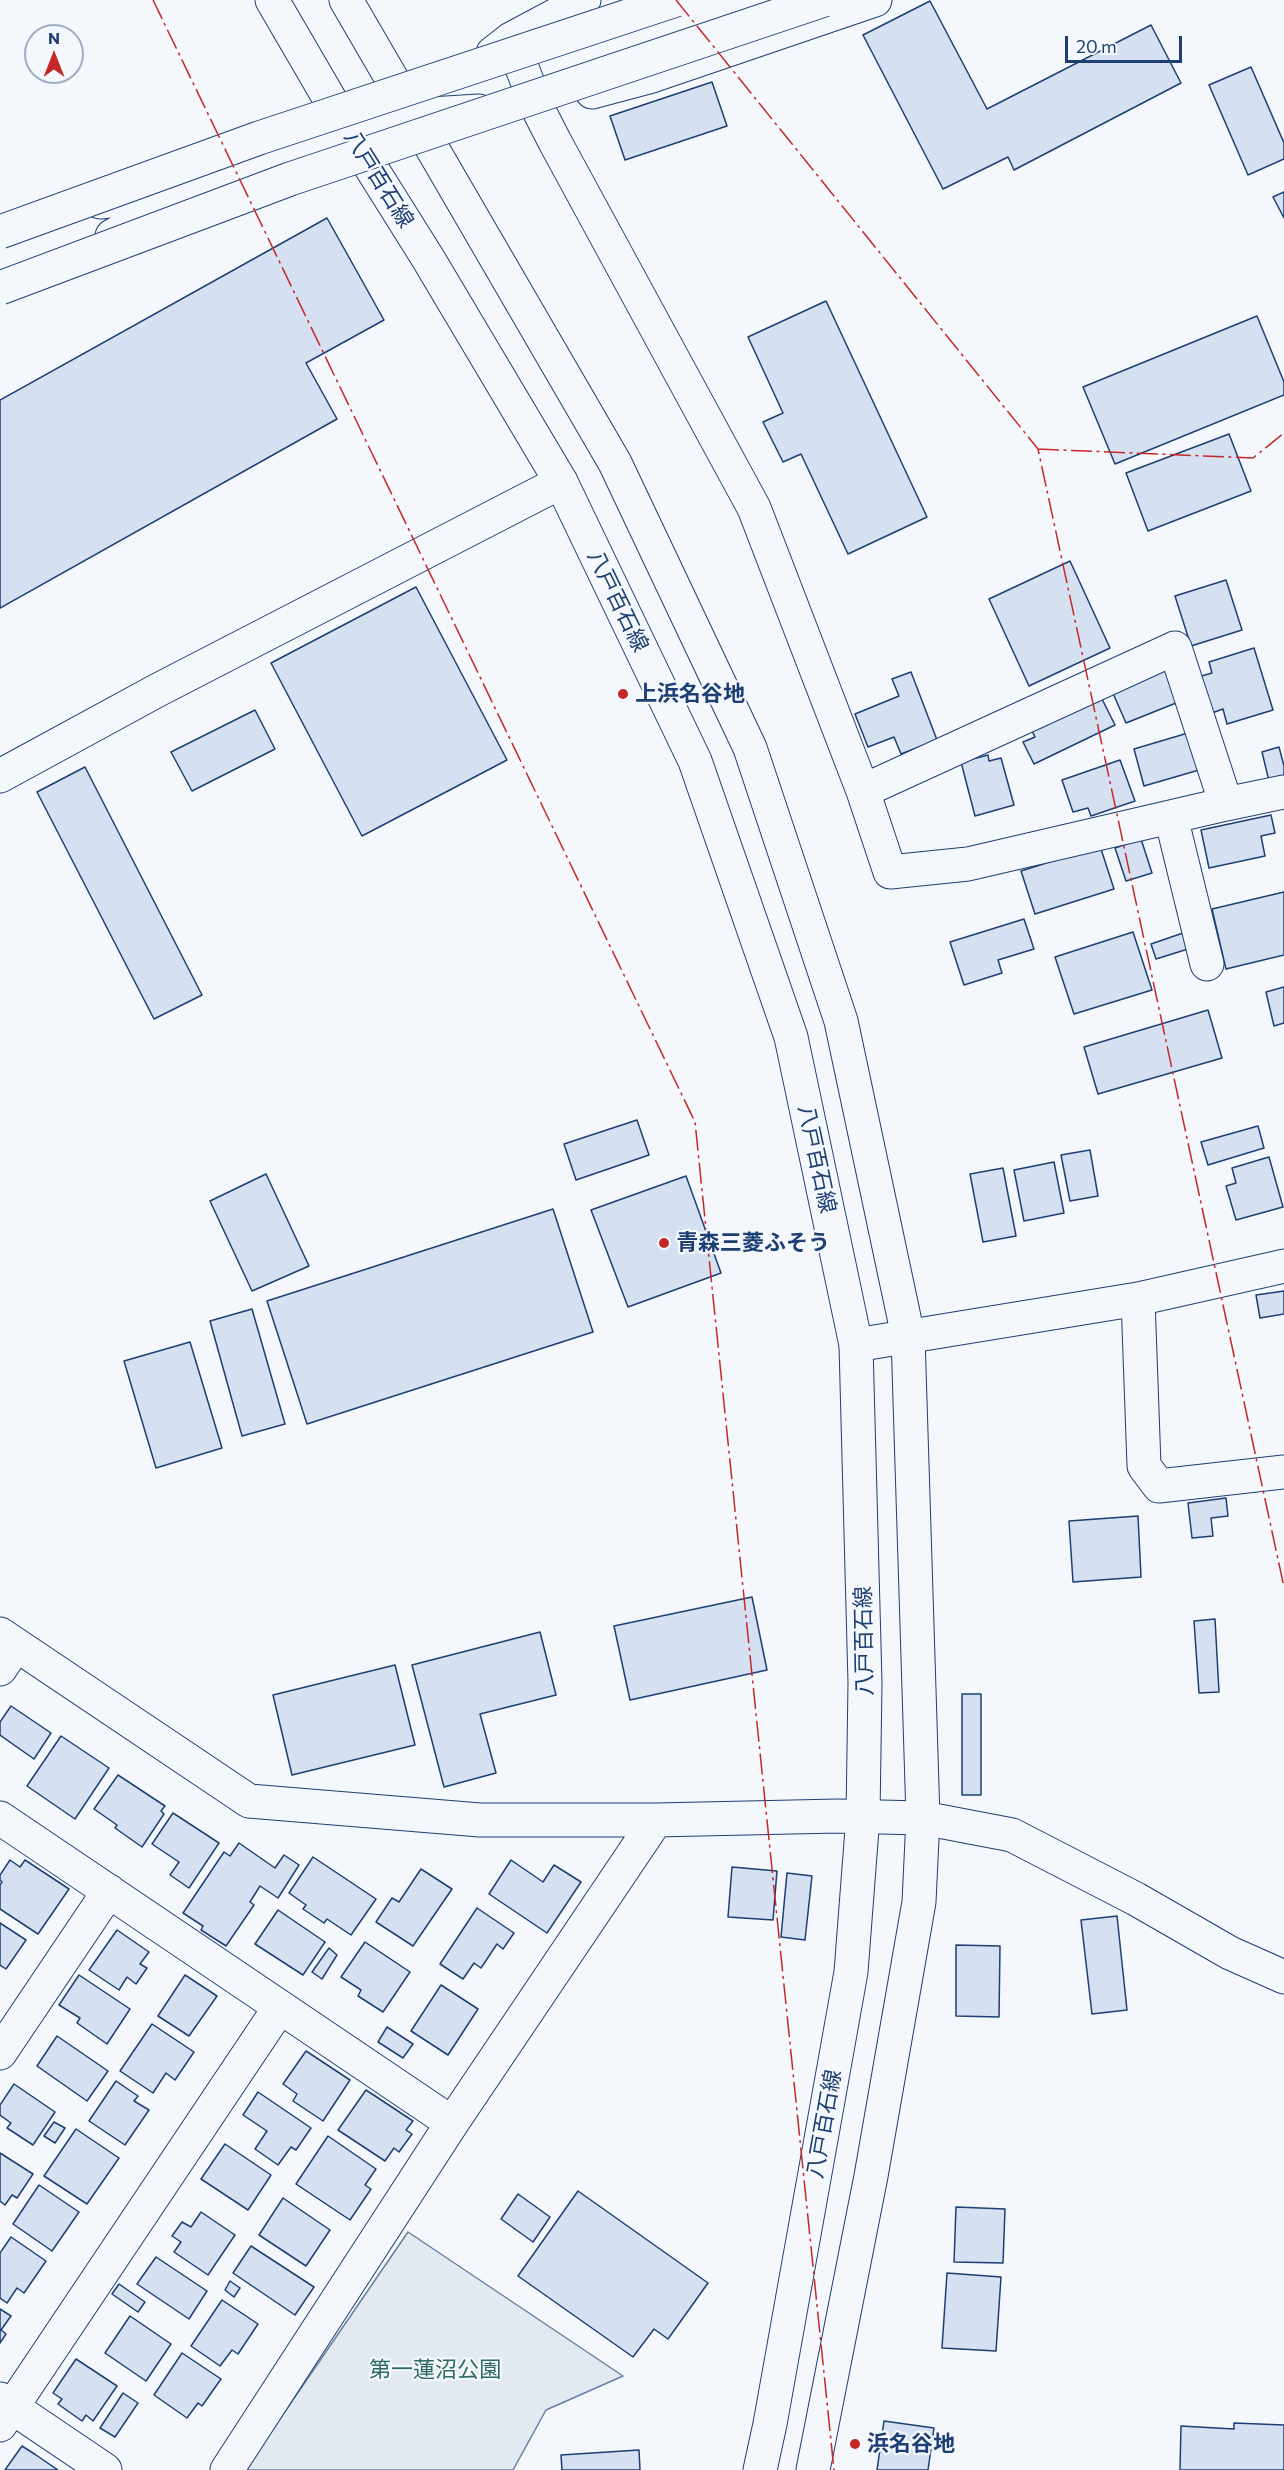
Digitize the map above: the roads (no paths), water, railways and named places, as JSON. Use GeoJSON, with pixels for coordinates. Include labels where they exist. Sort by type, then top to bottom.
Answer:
{"type":"FeatureCollection","features":[{"type":"Feature","properties":{"kind":"street","name":"八戸百石線"},"geometry":{"type":"LineString","coordinates":[[272,0],[350,134],[429,260],[561,482],[695,761],[791,1037],[856,1345],[865,1683],[863,1816],[851,1972],[760,2470]]}},
{"type":"Feature","properties":{"kind":"street"},"geometry":{"type":"LineString","coordinates":[[346,0],[615,463],[750,748],[840,1021],[908,1336],[923,1818],[919,1902],[871,2176],[813,2470]]}},
{"type":"Feature","properties":{"kind":"street"},"geometry":{"type":"LineString","coordinates":[[414,114],[511,39],[585,0]]}},
{"type":"Feature","properties":{"kind":"street"},"geometry":{"type":"LineString","coordinates":[[0,232],[259,138],[676,0]]}},
{"type":"Feature","properties":{"kind":"street"},"geometry":{"type":"LineString","coordinates":[[0,288],[290,179],[824,0]]}},
{"type":"Feature","properties":{"kind":"street"},"geometry":{"type":"LineString","coordinates":[[0,302],[188,192],[350,134],[414,114],[537,107],[652,76],[875,0]]}},
{"type":"Feature","properties":{"kind":"street"},"geometry":{"type":"LineString","coordinates":[[511,39],[537,107],[754,508],[863,791],[890,872],[968,864],[1284,792]]}},
{"type":"Feature","properties":{"kind":"street"},"geometry":{"type":"LineString","coordinates":[[0,214],[188,192]]}},
{"type":"Feature","properties":{"kind":"street"},"geometry":{"type":"LineString","coordinates":[[0,776],[158,690],[561,482]]}},
{"type":"Feature","properties":{"kind":"street"},"geometry":{"type":"LineString","coordinates":[[863,791],[1174,648],[1226,804]]}},
{"type":"Feature","properties":{"kind":"street"},"geometry":{"type":"LineString","coordinates":[[1171,817],[1207,964]]}},
{"type":"Feature","properties":{"kind":"street"},"geometry":{"type":"LineString","coordinates":[[856,1345],[1138,1299],[1284,1266]]}},
{"type":"Feature","properties":{"kind":"street"},"geometry":{"type":"LineString","coordinates":[[1138,1299],[1144,1466],[1159,1486],[1284,1472]]}},
{"type":"Feature","properties":{"kind":"street"},"geometry":{"type":"LineString","coordinates":[[5,1650],[249,1801],[480,1820],[656,1820],[863,1816],[923,1818],[1012,1835],[1136,1899],[1230,1953],[1284,1977]]}},
{"type":"Feature","properties":{"kind":"street"},"geometry":{"type":"LineString","coordinates":[[0,1818],[452,2122]]}},
{"type":"Feature","properties":{"kind":"street"},"geometry":{"type":"LineString","coordinates":[[227,2470],[452,2122],[656,1820]]}},
{"type":"Feature","properties":{"kind":"street"},"geometry":{"type":"LineString","coordinates":[[0,2053],[109,1891]]}},
{"type":"Feature","properties":{"kind":"street"},"geometry":{"type":"LineString","coordinates":[[105,2470],[4,2410],[280,2007]]}},
{"type":"Feature","properties":{"kind":"place","name":"上浜名谷地"},"geometry":{"type":"Point","coordinates":[623,694]}},
{"type":"Feature","properties":{"kind":"place","name":"青森三菱ふそう"},"geometry":{"type":"Point","coordinates":[664,1243]}},
{"type":"Feature","properties":{"kind":"place","name":"浜名谷地"},"geometry":{"type":"Point","coordinates":[855,2444]}},
{"type":"Feature","properties":{"kind":"park label","name":"第一蓮沼公園"},"geometry":{"type":"Point","coordinates":[435,2370]}}]}
